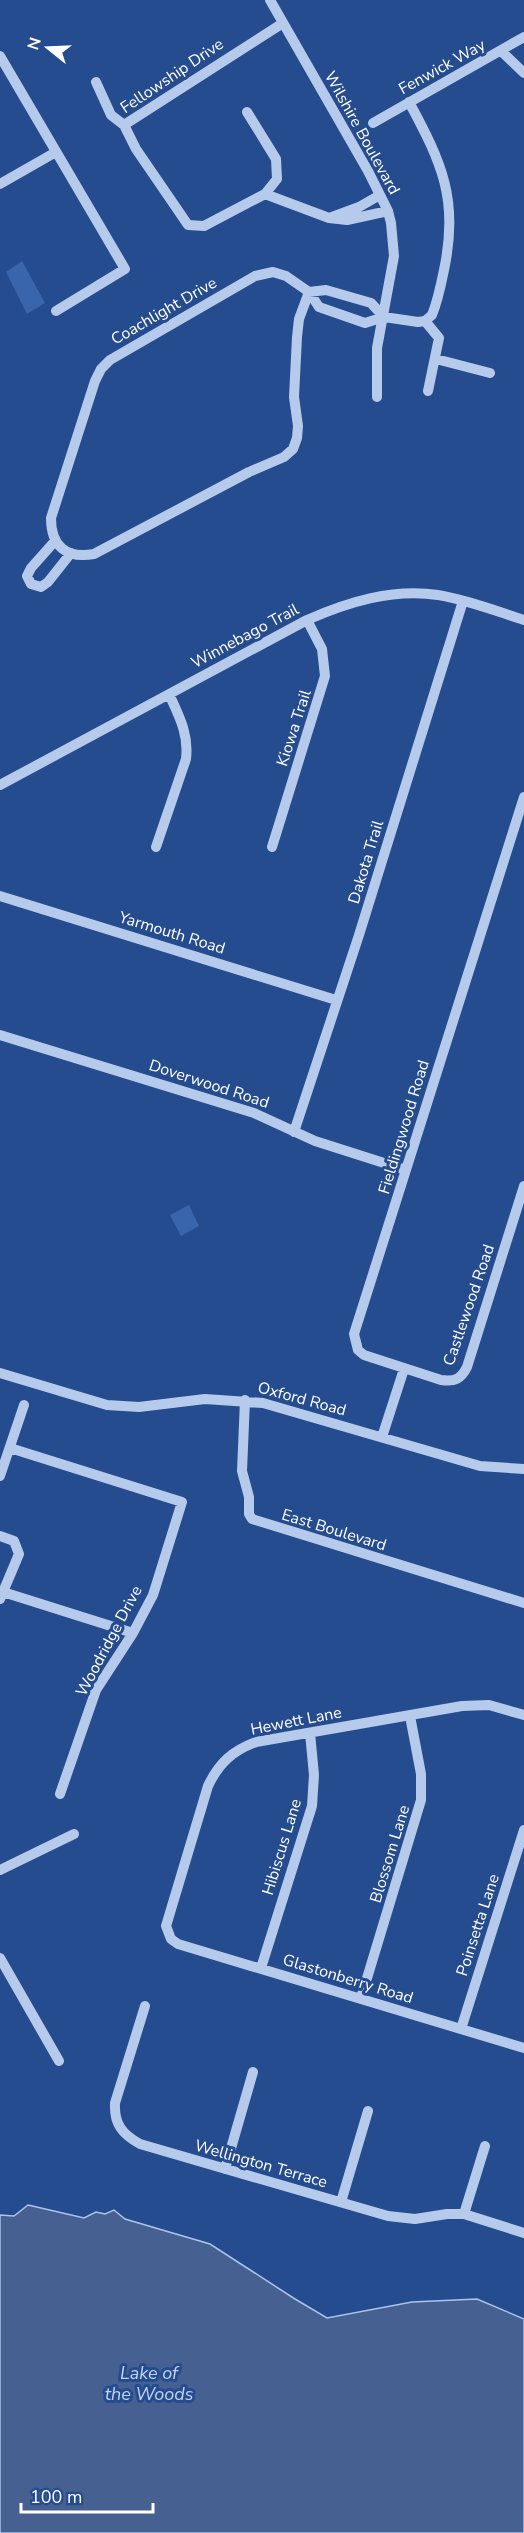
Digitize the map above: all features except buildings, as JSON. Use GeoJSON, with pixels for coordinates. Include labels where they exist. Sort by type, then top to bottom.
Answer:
{"type":"FeatureCollection","features":[{"type":"Feature","properties":{"kind":"street","name":"Wilshire Boulevard"},"geometry":{"type":"LineString","coordinates":[[270,0],[388,211],[394,256],[376,358],[377,397]]}},
{"type":"Feature","properties":{"kind":"street","name":"Fellowship Drive"},"geometry":{"type":"LineString","coordinates":[[265,194],[204,226],[188,225],[136,149],[124,125],[283,23]]}},
{"type":"Feature","properties":{"kind":"street","name":"Fenwick Way"},"geometry":{"type":"LineString","coordinates":[[373,123],[524,37]]}},
{"type":"Feature","properties":{"kind":"street"},"geometry":{"type":"LineString","coordinates":[[501,51],[524,73]]}},
{"type":"Feature","properties":{"kind":"street"},"geometry":{"type":"LineString","coordinates":[[0,56],[125,269],[56,311]]}},
{"type":"Feature","properties":{"kind":"street"},"geometry":{"type":"LineString","coordinates":[[96,82],[111,115],[124,125]]}},
{"type":"Feature","properties":{"kind":"street"},"geometry":{"type":"LineString","coordinates":[[384,317],[417,322],[425,321],[432,315],[437,304],[451,228],[449,198],[434,148],[409,102]]}},
{"type":"Feature","properties":{"kind":"street"},"geometry":{"type":"LineString","coordinates":[[247,112],[276,159],[277,179],[265,194],[329,218],[347,220],[388,211]]}},
{"type":"Feature","properties":{"kind":"street"},"geometry":{"type":"LineString","coordinates":[[0,184],[56,152]]}},
{"type":"Feature","properties":{"kind":"street"},"geometry":{"type":"LineString","coordinates":[[329,218],[359,207],[380,195]]}},
{"type":"Feature","properties":{"kind":"street","name":"Coachlight Drive"},"geometry":{"type":"LineString","coordinates":[[55,541],[51,518],[95,381],[101,369],[110,360],[255,276],[273,272],[285,276],[309,292],[319,307],[365,323],[384,317],[370,303],[326,290],[309,292]]}},
{"type":"Feature","properties":{"kind":"street"},"geometry":{"type":"LineString","coordinates":[[71,553],[48,582],[41,586],[31,584],[27,576],[30,568],[55,541],[71,553],[81,556],[94,554],[249,472],[284,458],[293,449],[298,426],[294,397],[297,337],[299,319],[309,292]]}},
{"type":"Feature","properties":{"kind":"street"},"geometry":{"type":"LineString","coordinates":[[425,321],[439,338],[428,391]]}},
{"type":"Feature","properties":{"kind":"street"},"geometry":{"type":"LineString","coordinates":[[436,359],[490,373]]}},
{"type":"Feature","properties":{"kind":"street","name":"Winnebago Trail"},"geometry":{"type":"LineString","coordinates":[[0,785],[307,620],[336,608],[376,596],[422,593],[463,601],[524,620]]}},
{"type":"Feature","properties":{"kind":"street","name":"Dakota Trail"},"geometry":{"type":"LineString","coordinates":[[294,1132],[359,935],[463,601]]}},
{"type":"Feature","properties":{"kind":"street","name":"Kiowa Trail"},"geometry":{"type":"LineString","coordinates":[[272,847],[325,676],[322,649],[307,620]]}},
{"type":"Feature","properties":{"kind":"street"},"geometry":{"type":"LineString","coordinates":[[156,848],[186,759],[188,745],[186,731],[169,694]]}},
{"type":"Feature","properties":{"kind":"street","name":"Fieldingwood Road"},"geometry":{"type":"LineString","coordinates":[[404,1369],[364,1355],[358,1350],[354,1340],[524,797]]}},
{"type":"Feature","properties":{"kind":"street","name":"Yarmouth Road"},"geometry":{"type":"LineString","coordinates":[[0,896],[336,1000]]}},
{"type":"Feature","properties":{"kind":"street","name":"Doverwood Road"},"geometry":{"type":"LineString","coordinates":[[0,1035],[254,1113],[315,1141],[406,1170]]}},
{"type":"Feature","properties":{"kind":"street","name":"Castlewood Road"},"geometry":{"type":"LineString","coordinates":[[404,1369],[452,1382],[462,1377],[524,1186]]}},
{"type":"Feature","properties":{"kind":"street"},"geometry":{"type":"LineString","coordinates":[[382,1437],[404,1369]]}},
{"type":"Feature","properties":{"kind":"street","name":"Oxford Road"},"geometry":{"type":"LineString","coordinates":[[0,1373],[107,1406],[139,1407],[205,1399],[245,1400],[282,1408],[480,1466],[524,1469]]}},
{"type":"Feature","properties":{"kind":"street","name":"East Boulevard"},"geometry":{"type":"LineString","coordinates":[[245,1400],[242,1471],[249,1497],[249,1514],[252,1519],[524,1603]]}},
{"type":"Feature","properties":{"kind":"street"},"geometry":{"type":"LineString","coordinates":[[0,1476],[24,1405]]}},
{"type":"Feature","properties":{"kind":"street","name":"Woodridge Drive"},"geometry":{"type":"LineString","coordinates":[[10,1448],[182,1502],[153,1595],[133,1633],[96,1690],[60,1794]]}},
{"type":"Feature","properties":{"kind":"street"},"geometry":{"type":"LineString","coordinates":[[0,1536],[14,1541],[19,1554],[1,1596],[133,1633]]}},
{"type":"Feature","properties":{"kind":"street","name":"Hewett Lane"},"geometry":{"type":"LineString","coordinates":[[168,1933],[167,1916],[208,1786],[216,1770],[240,1748],[256,1742],[310,1732],[479,1705],[524,1715]]}},
{"type":"Feature","properties":{"kind":"street","name":"Blossom Lane"},"geometry":{"type":"LineString","coordinates":[[361,1998],[421,1800],[421,1774],[410,1716]]}},
{"type":"Feature","properties":{"kind":"street","name":"Hibiscus Lane"},"geometry":{"type":"LineString","coordinates":[[261,1968],[312,1806],[314,1775],[310,1732]]}},
{"type":"Feature","properties":{"kind":"street","name":"Poinsetta Lane"},"geometry":{"type":"LineString","coordinates":[[461,2029],[524,1830]]}},
{"type":"Feature","properties":{"kind":"street"},"geometry":{"type":"LineString","coordinates":[[0,1870],[74,1834]]}},
{"type":"Feature","properties":{"kind":"street","name":"Glastonberry Road"},"geometry":{"type":"LineString","coordinates":[[168,1933],[171,1939],[178,1944],[524,2048]]}},
{"type":"Feature","properties":{"kind":"street"},"geometry":{"type":"LineString","coordinates":[[0,1958],[59,2061]]}},
{"type":"Feature","properties":{"kind":"street","name":"Wellington Terrace"},"geometry":{"type":"LineString","coordinates":[[145,2006],[117,2096],[114,2115],[118,2126],[127,2137],[140,2144],[225,2169],[400,2217],[415,2219],[464,2214],[524,2233]]}},
{"type":"Feature","properties":{"kind":"street"},"geometry":{"type":"LineString","coordinates":[[225,2169],[253,2072]]}},
{"type":"Feature","properties":{"kind":"street"},"geometry":{"type":"LineString","coordinates":[[342,2202],[368,2111]]}},
{"type":"Feature","properties":{"kind":"street"},"geometry":{"type":"LineString","coordinates":[[464,2214],[485,2146]]}},
{"type":"Feature","properties":{"kind":"shaded area"},"geometry":{"type":"Polygon","coordinates":[[[22,261],[45,303],[27,314],[6,272],[22,261]]]}},
{"type":"Feature","properties":{"kind":"shaded area"},"geometry":{"type":"Polygon","coordinates":[[[189,1205],[199,1226],[181,1236],[170,1215],[189,1205]]]}},
{"type":"Feature","properties":{"kind":"water","name":"Lake of the Woods"},"geometry":{"type":"Polygon","coordinates":[[[28,2205],[84,2218],[96,2212],[105,2214],[114,2210],[125,2219],[210,2244],[327,2318],[412,2302],[477,2299],[524,2319],[524,2533],[0,2533],[0,2215],[14,2216],[28,2205]]]}}]}
